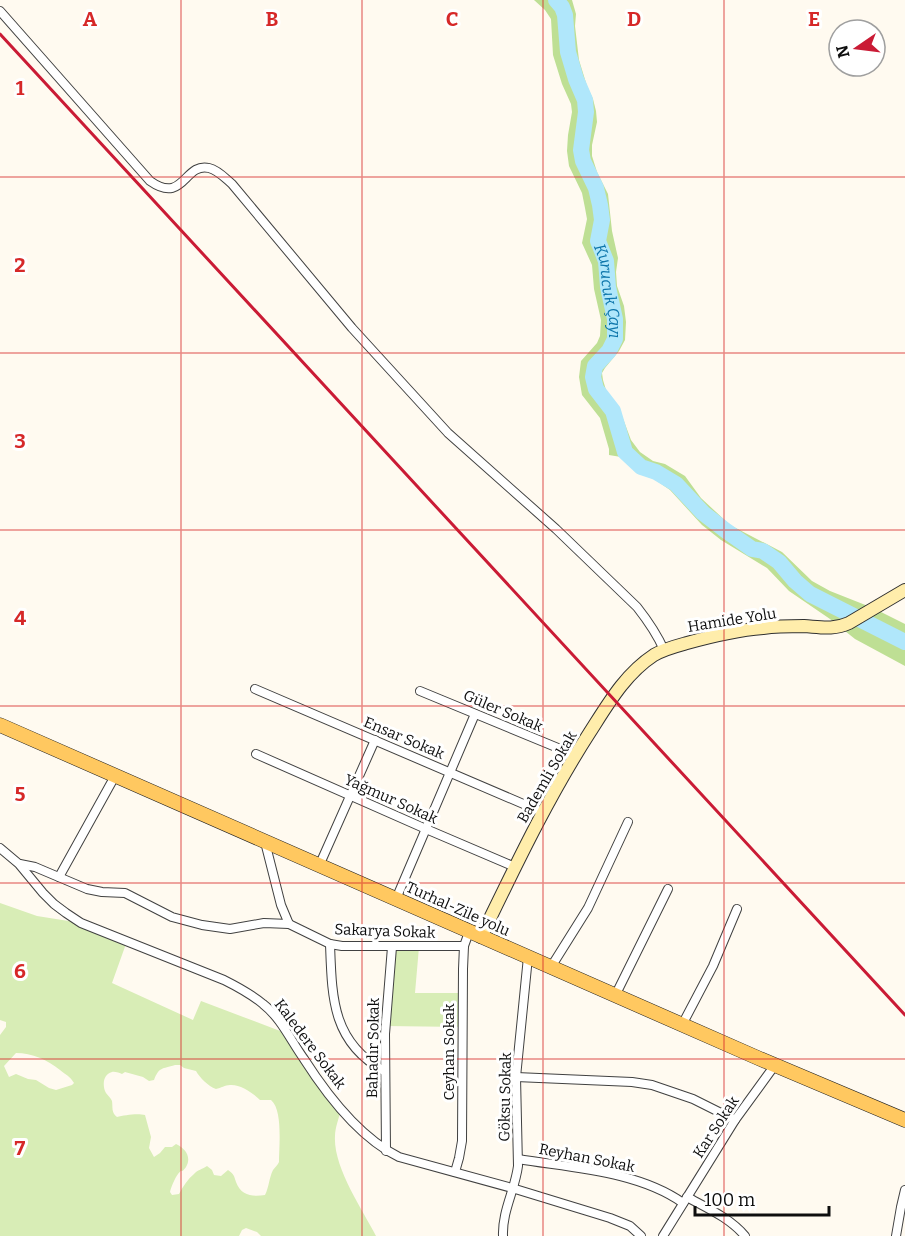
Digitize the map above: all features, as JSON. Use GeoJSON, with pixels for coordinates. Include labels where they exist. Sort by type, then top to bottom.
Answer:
{"type":"FeatureCollection","features":[{"type":"Feature","properties":{"kind":"main road","name":"Turhal-Zile yolu"},"geometry":{"type":"LineString","coordinates":[[0,725],[615,996],[905,1120]]}},
{"type":"Feature","properties":{"kind":"street"},"geometry":{"type":"LineString","coordinates":[[0,11],[150,181],[160,188],[169,189],[178,186],[196,169],[210,168],[220,173],[232,184],[352,328],[447,433],[637,607],[658,636],[664,650]]}},
{"type":"Feature","properties":{"kind":"street","name":"Hamide Yolu"},"geometry":{"type":"LineString","coordinates":[[664,650],[714,637],[763,628],[839,627],[905,590]]}},
{"type":"Feature","properties":{"kind":"street","name":"Bademli Sokak"},"geometry":{"type":"LineString","coordinates":[[475,934],[515,867],[575,756],[616,693],[641,665],[664,650]]}},
{"type":"Feature","properties":{"kind":"street","name":"Ensar Sokak"},"geometry":{"type":"LineString","coordinates":[[255,689],[543,812]]}},
{"type":"Feature","properties":{"kind":"street","name":"Güler Sokak"},"geometry":{"type":"LineString","coordinates":[[420,691],[575,756]]}},
{"type":"Feature","properties":{"kind":"street"},"geometry":{"type":"LineString","coordinates":[[396,899],[475,714]]}},
{"type":"Feature","properties":{"kind":"street"},"geometry":{"type":"LineString","coordinates":[[319,866],[375,740]]}},
{"type":"Feature","properties":{"kind":"street","name":"Yağmur Sokak"},"geometry":{"type":"LineString","coordinates":[[256,754],[515,867]]}},
{"type":"Feature","properties":{"kind":"street"},"geometry":{"type":"LineString","coordinates":[[59,877],[115,776]]}},
{"type":"Feature","properties":{"kind":"street"},"geometry":{"type":"LineString","coordinates":[[551,967],[588,908],[628,822]]}},
{"type":"Feature","properties":{"kind":"street"},"geometry":{"type":"LineString","coordinates":[[19,864],[35,867],[96,891],[125,893],[172,917],[202,925],[230,929],[264,923],[289,924],[281,905],[265,842]]}},
{"type":"Feature","properties":{"kind":"street","name":"Kaledere Sokak"},"geometry":{"type":"LineString","coordinates":[[0,848],[19,864],[54,904],[81,923],[224,980],[264,1005],[276,1017],[304,1060],[342,1109],[360,1129],[386,1151],[399,1157],[610,1218],[630,1227],[641,1236]]}},
{"type":"Feature","properties":{"kind":"street"},"geometry":{"type":"LineString","coordinates":[[615,996],[668,889]]}},
{"type":"Feature","properties":{"kind":"street"},"geometry":{"type":"LineString","coordinates":[[682,1025],[712,966],[737,909]]}},
{"type":"Feature","properties":{"kind":"street","name":"Sakarya Sokak"},"geometry":{"type":"LineString","coordinates":[[289,924],[330,944],[342,946],[464,946]]}},
{"type":"Feature","properties":{"kind":"street","name":"Ceyhan Sokak"},"geometry":{"type":"LineString","coordinates":[[455,1172],[462,1141],[464,946],[475,934]]}},
{"type":"Feature","properties":{"kind":"street"},"geometry":{"type":"LineString","coordinates":[[330,944],[332,988],[335,1008],[342,1026],[359,1053],[384,1071]]}},
{"type":"Feature","properties":{"kind":"street","name":"Bahadır Sokak"},"geometry":{"type":"LineString","coordinates":[[386,1151],[385,1026],[392,947]]}},
{"type":"Feature","properties":{"kind":"street","name":"Göksu Sokak"},"geometry":{"type":"LineString","coordinates":[[503,1236],[504,1216],[516,1177],[518,1159],[516,1077],[528,957]]}},
{"type":"Feature","properties":{"kind":"street","name":"Kar Sokak"},"geometry":{"type":"LineString","coordinates":[[663,1236],[735,1120],[775,1065]]}},
{"type":"Feature","properties":{"kind":"street"},"geometry":{"type":"LineString","coordinates":[[516,1077],[632,1082],[652,1085],[693,1099],[735,1120]]}},
{"type":"Feature","properties":{"kind":"street","name":"Reyhan Sokak"},"geometry":{"type":"LineString","coordinates":[[518,1159],[614,1174],[654,1187],[729,1221],[746,1236]]}},
{"type":"Feature","properties":{"kind":"street"},"geometry":{"type":"LineString","coordinates":[[896,1236],[905,1190]]}},
{"type":"Feature","properties":{"kind":"green space"},"geometry":{"type":"Polygon","coordinates":[[[534,0],[572,0],[576,14],[579,60],[596,111],[597,122],[592,156],[608,194],[618,258],[617,286],[624,306],[626,322],[625,340],[602,373],[606,390],[619,408],[631,440],[640,452],[653,461],[665,464],[685,476],[701,498],[730,525],[782,552],[812,581],[905,624],[905,666],[855,639],[789,591],[767,568],[721,540],[702,525],[670,490],[654,479],[638,473],[621,457],[609,455],[600,418],[582,395],[579,377],[581,361],[597,343],[600,336],[601,320],[594,289],[592,265],[582,243],[587,219],[582,193],[569,166],[567,151],[571,104],[553,55],[551,19],[534,0]]]}},
{"type":"Feature","properties":{"kind":"green space"},"geometry":{"type":"Polygon","coordinates":[[[0,903],[37,916],[81,923],[127,941],[112,983],[193,1020],[201,1001],[288,1034],[341,1109],[335,1136],[339,1161],[343,1174],[376,1236],[261,1236],[246,1228],[239,1236],[0,1236],[0,1035],[6,1027],[6,1022],[0,1020],[0,903]],[[16,1053],[4,1066],[9,1077],[16,1074],[36,1080],[56,1090],[74,1083],[45,1060],[28,1054],[16,1053]],[[175,1065],[162,1069],[154,1080],[149,1081],[125,1072],[122,1074],[109,1073],[105,1078],[104,1087],[112,1101],[114,1113],[117,1117],[145,1115],[151,1137],[149,1148],[154,1157],[165,1147],[172,1147],[176,1144],[185,1150],[188,1163],[174,1180],[170,1192],[172,1195],[179,1194],[197,1171],[207,1166],[214,1175],[221,1176],[228,1170],[230,1171],[238,1187],[244,1193],[256,1196],[265,1195],[273,1170],[279,1162],[280,1129],[275,1105],[271,1100],[260,1100],[242,1087],[228,1085],[216,1089],[204,1082],[196,1071],[175,1065]]]}},
{"type":"Feature","properties":{"kind":"green space"},"geometry":{"type":"Polygon","coordinates":[[[392,947],[419,947],[415,993],[463,993],[463,1027],[385,1026],[392,947]]]}},
{"type":"Feature","properties":{"kind":"waterway","name":"Kurucuk Çayı"},"geometry":{"type":"LineString","coordinates":[[556,0],[565,15],[568,52],[585,100],[586,112],[581,150],[600,205],[602,220],[598,241],[606,261],[608,287],[615,319],[615,339],[609,351],[595,366],[593,377],[596,389],[613,411],[625,452],[641,467],[656,472],[676,484],[703,513],[725,530],[752,549],[763,551],[779,562],[810,594],[905,642]]}},
{"type":"Feature","properties":{"kind":"railway"},"geometry":{"type":"LineString","coordinates":[[0,34],[905,1015]]}}]}
